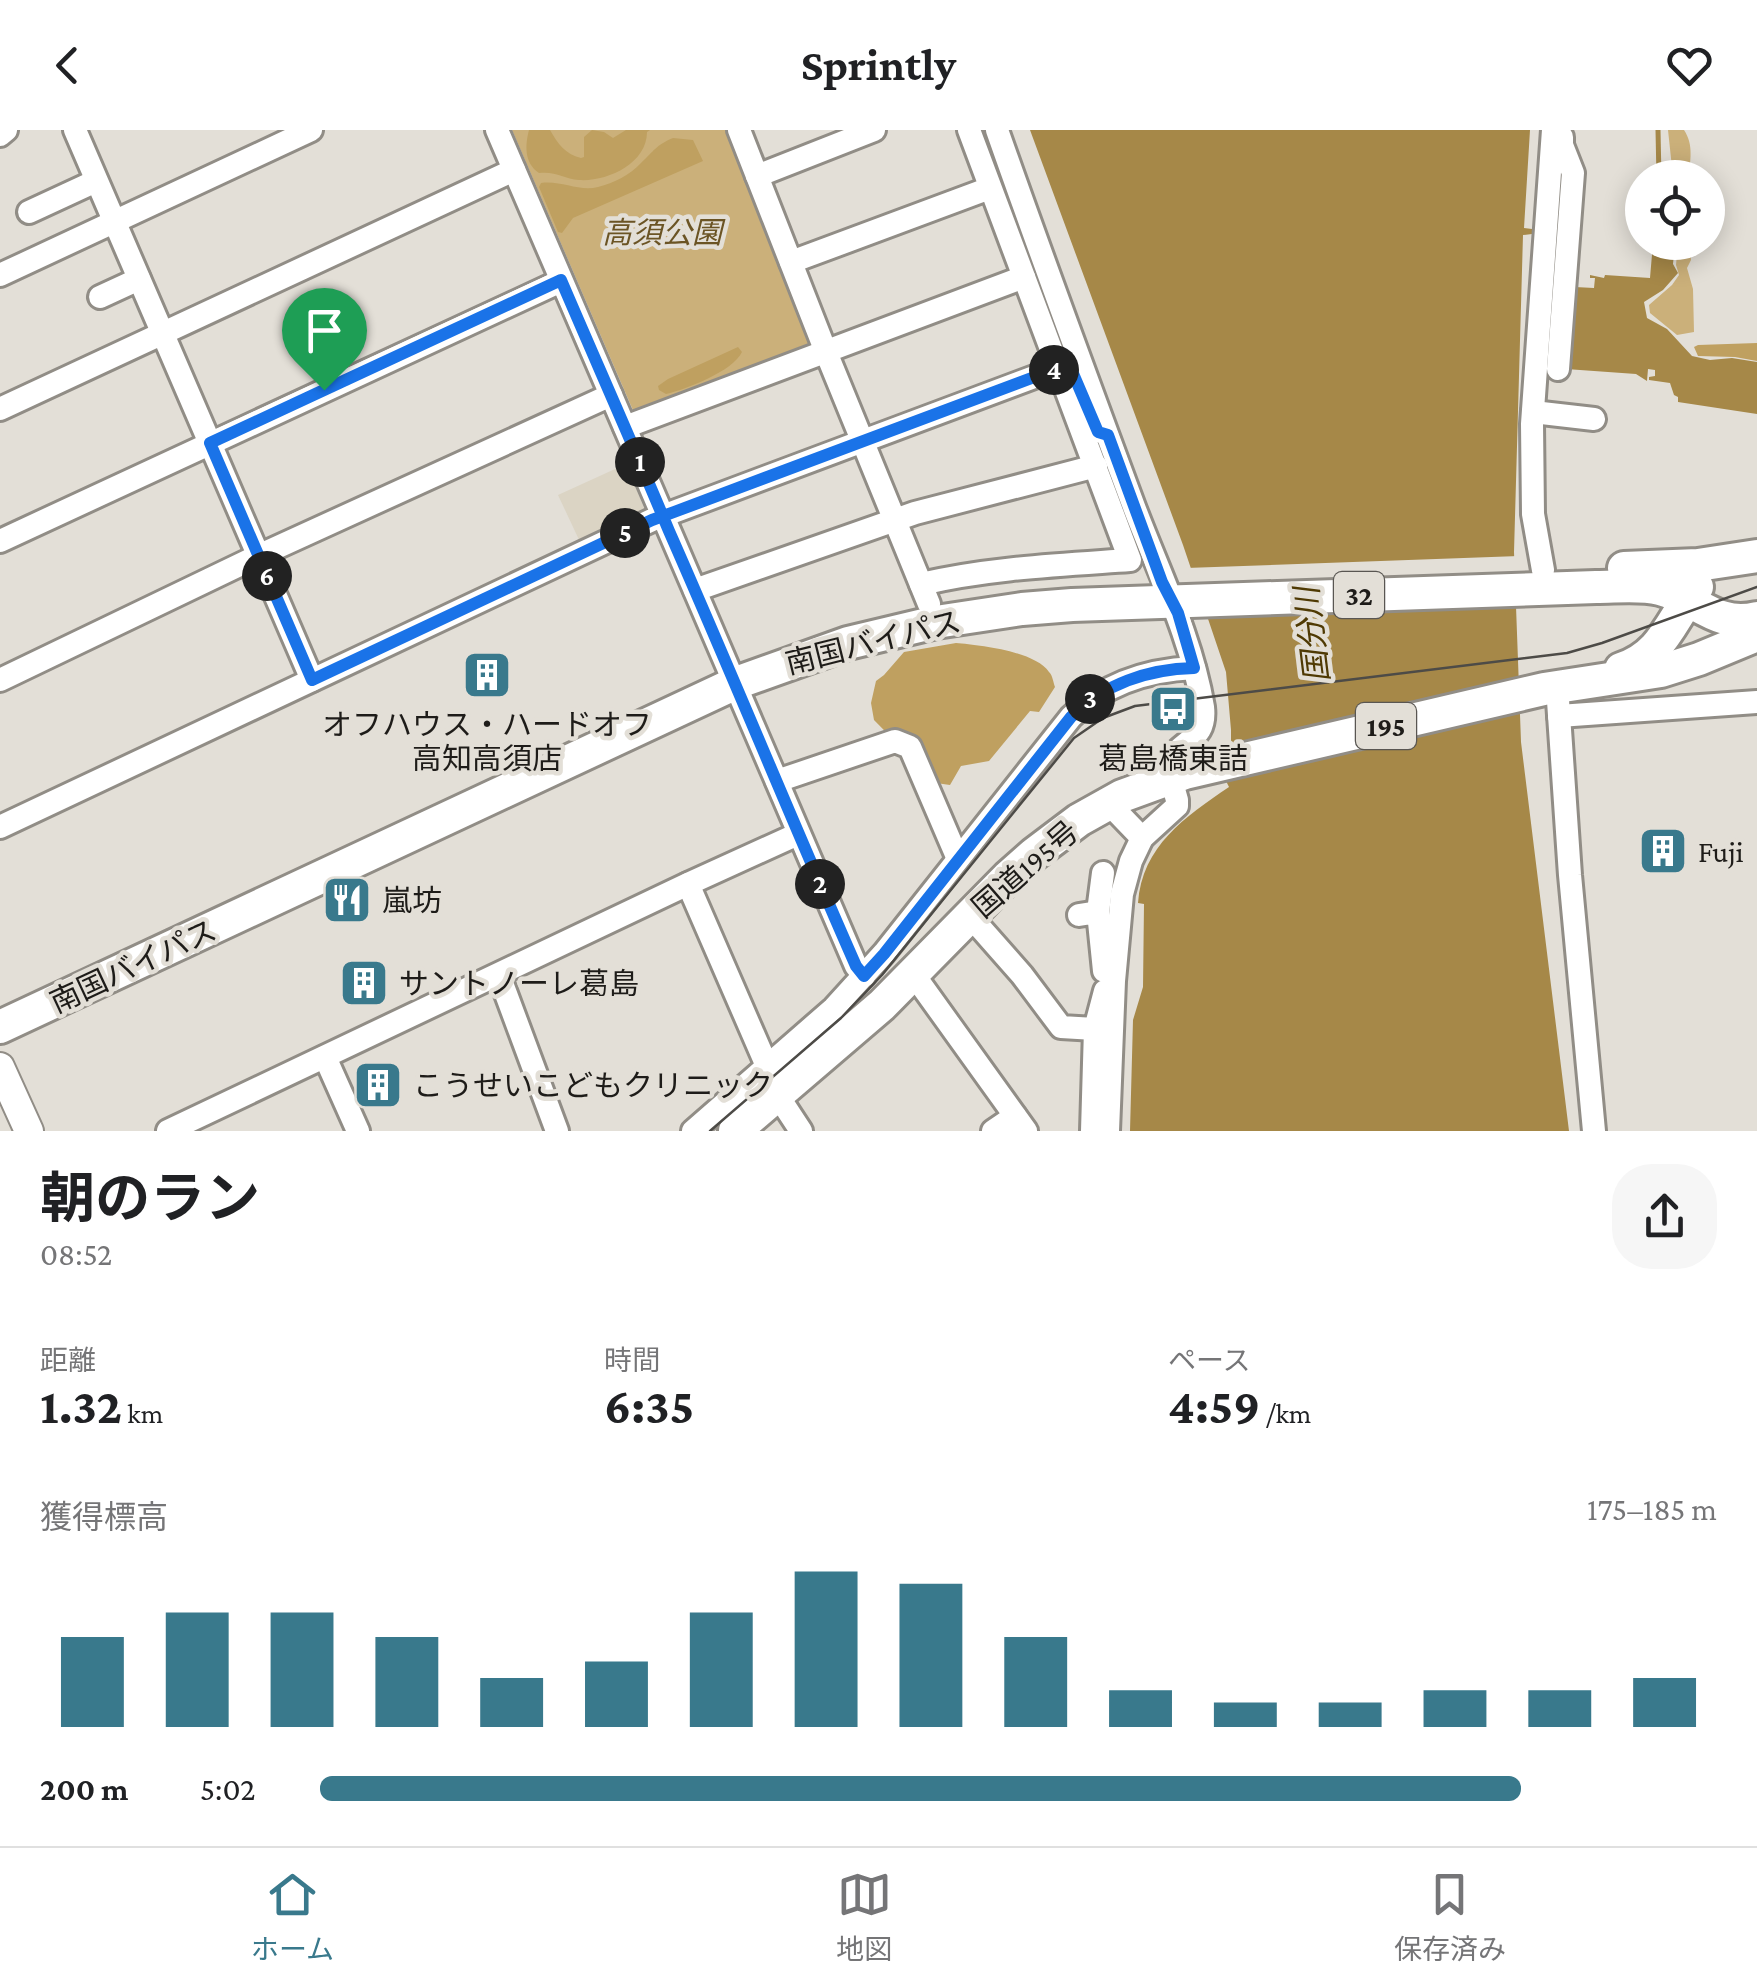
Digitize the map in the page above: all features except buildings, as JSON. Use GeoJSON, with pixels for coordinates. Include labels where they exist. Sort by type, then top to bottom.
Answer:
{"type":"FeatureCollection","features":[{"type":"Feature","properties":{"kind":"highway","name":"南国バイパス"},"geometry":{"type":"LineString","coordinates":[[0,1003],[732,674],[848,643],[936,622],[1173,592],[1536,576],[1748,558]]}},
{"type":"Feature","properties":{"kind":"highway","name":"国道195号"},"geometry":{"type":"LineString","coordinates":[[1554,697],[1640,661],[1662,642],[1696,588],[1714,572],[1748,558]]}},
{"type":"Feature","properties":{"kind":"highway","name":"南国バイパス"},"geometry":{"type":"LineString","coordinates":[[1536,576],[1662,589],[1729,621],[1757,618]]}},
{"type":"Feature","properties":{"kind":"highway","name":"南国バイパス"},"geometry":{"type":"LineString","coordinates":[[0,1028],[813,633],[925,594],[1068,586],[1173,592]]}},
{"type":"Feature","properties":{"kind":"highway","name":"国道195号"},"geometry":{"type":"LineString","coordinates":[[736,1131],[774,1079],[826,1035],[914,974],[1008,877],[1058,834],[1122,796],[1169,778],[1228,763],[1554,697],[1662,671],[1757,635]]}},
{"type":"Feature","properties":{"kind":"main road"},"geometry":{"type":"LineString","coordinates":[[0,1066],[28,1131]]}},
{"type":"Feature","properties":{"kind":"street"},"geometry":{"type":"LineString","coordinates":[[0,135],[6,130]]}},
{"type":"Feature","properties":{"kind":"street"},"geometry":{"type":"LineString","coordinates":[[75,130],[312,680]]}},
{"type":"Feature","properties":{"kind":"street"},"geometry":{"type":"LineString","coordinates":[[0,275],[311,130]]}},
{"type":"Feature","properties":{"kind":"street"},"geometry":{"type":"LineString","coordinates":[[496,130],[798,834],[856,966],[864,976]]}},
{"type":"Feature","properties":{"kind":"street"},"geometry":{"type":"LineString","coordinates":[[739,130],[925,594],[1038,567],[1130,560],[1064,366],[1044,289],[1038,242]]}},
{"type":"Feature","properties":{"kind":"street"},"geometry":{"type":"LineString","coordinates":[[757,176],[874,130]]}},
{"type":"Feature","properties":{"kind":"street"},"geometry":{"type":"LineString","coordinates":[[969,130],[1024,277],[1064,366],[1098,432],[1108,435]]}},
{"type":"Feature","properties":{"kind":"street"},"geometry":{"type":"LineString","coordinates":[[997,130],[1108,435],[1173,592],[1201,693],[1204,725],[1198,735],[1172,754],[1167,764],[1176,806],[1142,838],[1122,894],[1111,990],[1108,1131]]}},
{"type":"Feature","properties":{"kind":"street"},"geometry":{"type":"LineString","coordinates":[[1558,133],[1573,172],[1558,368]]}},
{"type":"Feature","properties":{"kind":"street"},"geometry":{"type":"LineString","coordinates":[[1536,576],[1533,412],[1558,133]]}},
{"type":"Feature","properties":{"kind":"street"},"geometry":{"type":"LineString","coordinates":[[0,410],[514,170]]}},
{"type":"Feature","properties":{"kind":"street"},"geometry":{"type":"LineString","coordinates":[[29,212],[96,181]]}},
{"type":"Feature","properties":{"kind":"street"},"geometry":{"type":"LineString","coordinates":[[792,262],[990,188]]}},
{"type":"Feature","properties":{"kind":"street"},"geometry":{"type":"LineString","coordinates":[[625,427],[1024,277]]}},
{"type":"Feature","properties":{"kind":"street"},"geometry":{"type":"LineString","coordinates":[[100,297],[139,279]]}},
{"type":"Feature","properties":{"kind":"street"},"geometry":{"type":"LineString","coordinates":[[0,542],[561,280]]}},
{"type":"Feature","properties":{"kind":"street"},"geometry":{"type":"LineString","coordinates":[[0,827],[663,516],[1064,366]]}},
{"type":"Feature","properties":{"kind":"street"},"geometry":{"type":"LineString","coordinates":[[0,680],[611,394]]}},
{"type":"Feature","properties":{"kind":"street"},"geometry":{"type":"LineString","coordinates":[[1533,412],[1594,419]]}},
{"type":"Feature","properties":{"kind":"street"},"geometry":{"type":"LineString","coordinates":[[695,590],[916,512],[1096,466]]}},
{"type":"Feature","properties":{"kind":"street"},"geometry":{"type":"LineString","coordinates":[[826,1035],[864,976],[1087,701],[1138,676],[1165,669],[1194,668]]}},
{"type":"Feature","properties":{"kind":"street"},"geometry":{"type":"LineString","coordinates":[[1594,1131],[1554,697],[1757,702]]}},
{"type":"Feature","properties":{"kind":"street"},"geometry":{"type":"LineString","coordinates":[[777,782],[895,741],[910,747],[958,859]]}},
{"type":"Feature","properties":{"kind":"street"},"geometry":{"type":"LineString","coordinates":[[1116,811],[1142,838]]}},
{"type":"Feature","properties":{"kind":"street"},"geometry":{"type":"LineString","coordinates":[[168,1131],[798,834]]}},
{"type":"Feature","properties":{"kind":"street"},"geometry":{"type":"LineString","coordinates":[[1092,1131],[1095,1028],[1111,990],[1088,913],[1103,873]]}},
{"type":"Feature","properties":{"kind":"street"},"geometry":{"type":"LineString","coordinates":[[688,884],[782,1102],[801,1131]]}},
{"type":"Feature","properties":{"kind":"street"},"geometry":{"type":"LineString","coordinates":[[970,916],[1061,1027],[1095,1028]]}},
{"type":"Feature","properties":{"kind":"street"},"geometry":{"type":"LineString","coordinates":[[1111,990],[1124,986],[1126,950],[1134,918]]}},
{"type":"Feature","properties":{"kind":"street"},"geometry":{"type":"LineString","coordinates":[[914,974],[991,1067],[1020,1123],[993,1131]]}},
{"type":"Feature","properties":{"kind":"street"},"geometry":{"type":"LineString","coordinates":[[500,976],[557,1131]]}},
{"type":"Feature","properties":{"kind":"street"},"geometry":{"type":"LineString","coordinates":[[325,1057],[358,1131]]}},
{"type":"Feature","properties":{"kind":"street"},"geometry":{"type":"LineString","coordinates":[[692,1131],[774,1079]]}},
{"type":"Feature","properties":{"kind":"shaded area"},"geometry":{"type":"Polygon","coordinates":[[[529,130],[550,130],[562,148],[581,158],[584,137],[592,130],[613,138],[626,130],[650,130],[633,162],[601,178],[579,180],[534,169],[527,153],[529,130]]]}},
{"type":"Feature","properties":{"kind":"shaded area"},"geometry":{"type":"Polygon","coordinates":[[[673,138],[693,140],[703,161],[573,218],[562,233],[558,232],[539,187],[541,183],[591,188],[616,181],[673,138]]]}},
{"type":"Feature","properties":{"kind":"shaded area"},"geometry":{"type":"Polygon","coordinates":[[[1757,343],[1757,361],[1698,356],[1694,347],[1698,345],[1757,343]]]}},
{"type":"Feature","properties":{"kind":"shaded area"},"geometry":{"type":"Polygon","coordinates":[[[738,347],[742,352],[737,359],[720,372],[675,392],[666,394],[659,390],[658,386],[668,379],[738,347]]]}},
{"type":"Feature","properties":{"kind":"shaded area"},"geometry":{"type":"Polygon","coordinates":[[[626,464],[646,513],[581,544],[558,495],[626,464]]]}},
{"type":"Feature","properties":{"kind":"shaded area"},"geometry":{"type":"Polygon","coordinates":[[[956,643],[1006,650],[1032,659],[1050,674],[1055,687],[1039,712],[1030,711],[989,761],[961,766],[950,785],[936,783],[874,720],[871,703],[876,681],[904,652],[956,643]]]}},
{"type":"Feature","properties":{"kind":"green space","name":"高須公園"},"geometry":{"type":"Polygon","coordinates":[[[512,130],[729,130],[811,341],[808,350],[635,415],[512,130]]]}},
{"type":"Feature","properties":{"kind":"green space"},"geometry":{"type":"Polygon","coordinates":[[[1668,130],[1684,130],[1690,160],[1671,160],[1668,130]]]}},
{"type":"Feature","properties":{"kind":"green space"},"geometry":{"type":"Polygon","coordinates":[[[1676,260],[1691,260],[1687,268],[1693,289],[1694,332],[1677,335],[1650,313],[1649,305],[1679,275],[1676,260]]]}},
{"type":"Feature","properties":{"kind":"water","name":"国分川"},"geometry":{"type":"Polygon","coordinates":[[[1030,130],[1530,130],[1524,228],[1532,229],[1532,234],[1523,235],[1514,552],[1521,742],[1569,1131],[1130,1131],[1133,1020],[1143,987],[1144,904],[1138,903],[1141,883],[1168,835],[1229,787],[1225,779],[1231,752],[1226,672],[1030,130]]]}},
{"type":"Feature","properties":{"kind":"water"},"geometry":{"type":"Polygon","coordinates":[[[1652,260],[1673,260],[1678,273],[1663,290],[1644,302],[1647,318],[1667,329],[1692,356],[1757,362],[1757,414],[1678,402],[1670,383],[1649,380],[1655,376],[1655,370],[1648,369],[1647,381],[1636,374],[1566,369],[1575,287],[1594,288],[1595,278],[1590,275],[1650,278],[1652,260]]]}},
{"type":"Feature","properties":{"kind":"pier"},"geometry":{"type":"Polygon","coordinates":[[[1519,556],[1521,604],[1201,614],[1186,568],[1519,556]]]}},
{"type":"Feature","properties":{"kind":"waterway"},"geometry":{"type":"LineString","coordinates":[[1658,130],[1659,160]]}},
{"type":"Feature","properties":{"kind":"tram line"},"geometry":{"type":"LineString","coordinates":[[710,1131],[841,1018],[882,975],[1074,738],[1103,718],[1135,706],[1567,653],[1757,587]]}},
{"type":"Feature","properties":{"kind":"place","name":"オフハウス・ハードオフ 高知高須店"},"geometry":{"type":"Point","coordinates":[487,675]}},
{"type":"Feature","properties":{"kind":"place","name":"葛島橋東詰"},"geometry":{"type":"Point","coordinates":[1173,709]}},
{"type":"Feature","properties":{"kind":"place","name":"Fuji"},"geometry":{"type":"Point","coordinates":[1663,851]}},
{"type":"Feature","properties":{"kind":"place","name":"嵐坊"},"geometry":{"type":"Point","coordinates":[347,900]}},
{"type":"Feature","properties":{"kind":"place","name":"サントノーレ葛島"},"geometry":{"type":"Point","coordinates":[364,983]}},
{"type":"Feature","properties":{"kind":"place","name":"こうせいこどもクリニック"},"geometry":{"type":"Point","coordinates":[378,1085]}},
{"type":"Feature","properties":{"kind":"route"},"geometry":{"type":"LineString","coordinates":[[324,390],[210,443],[312,680],[652,520],[663,516],[674,512],[1069,364],[1098,432],[1108,435],[1162,582],[1178,613],[1194,668],[1165,669],[1138,676],[1087,701],[864,976],[856,966],[798,834],[736,682],[663,516],[655,499],[561,280],[324,390]]}}]}
